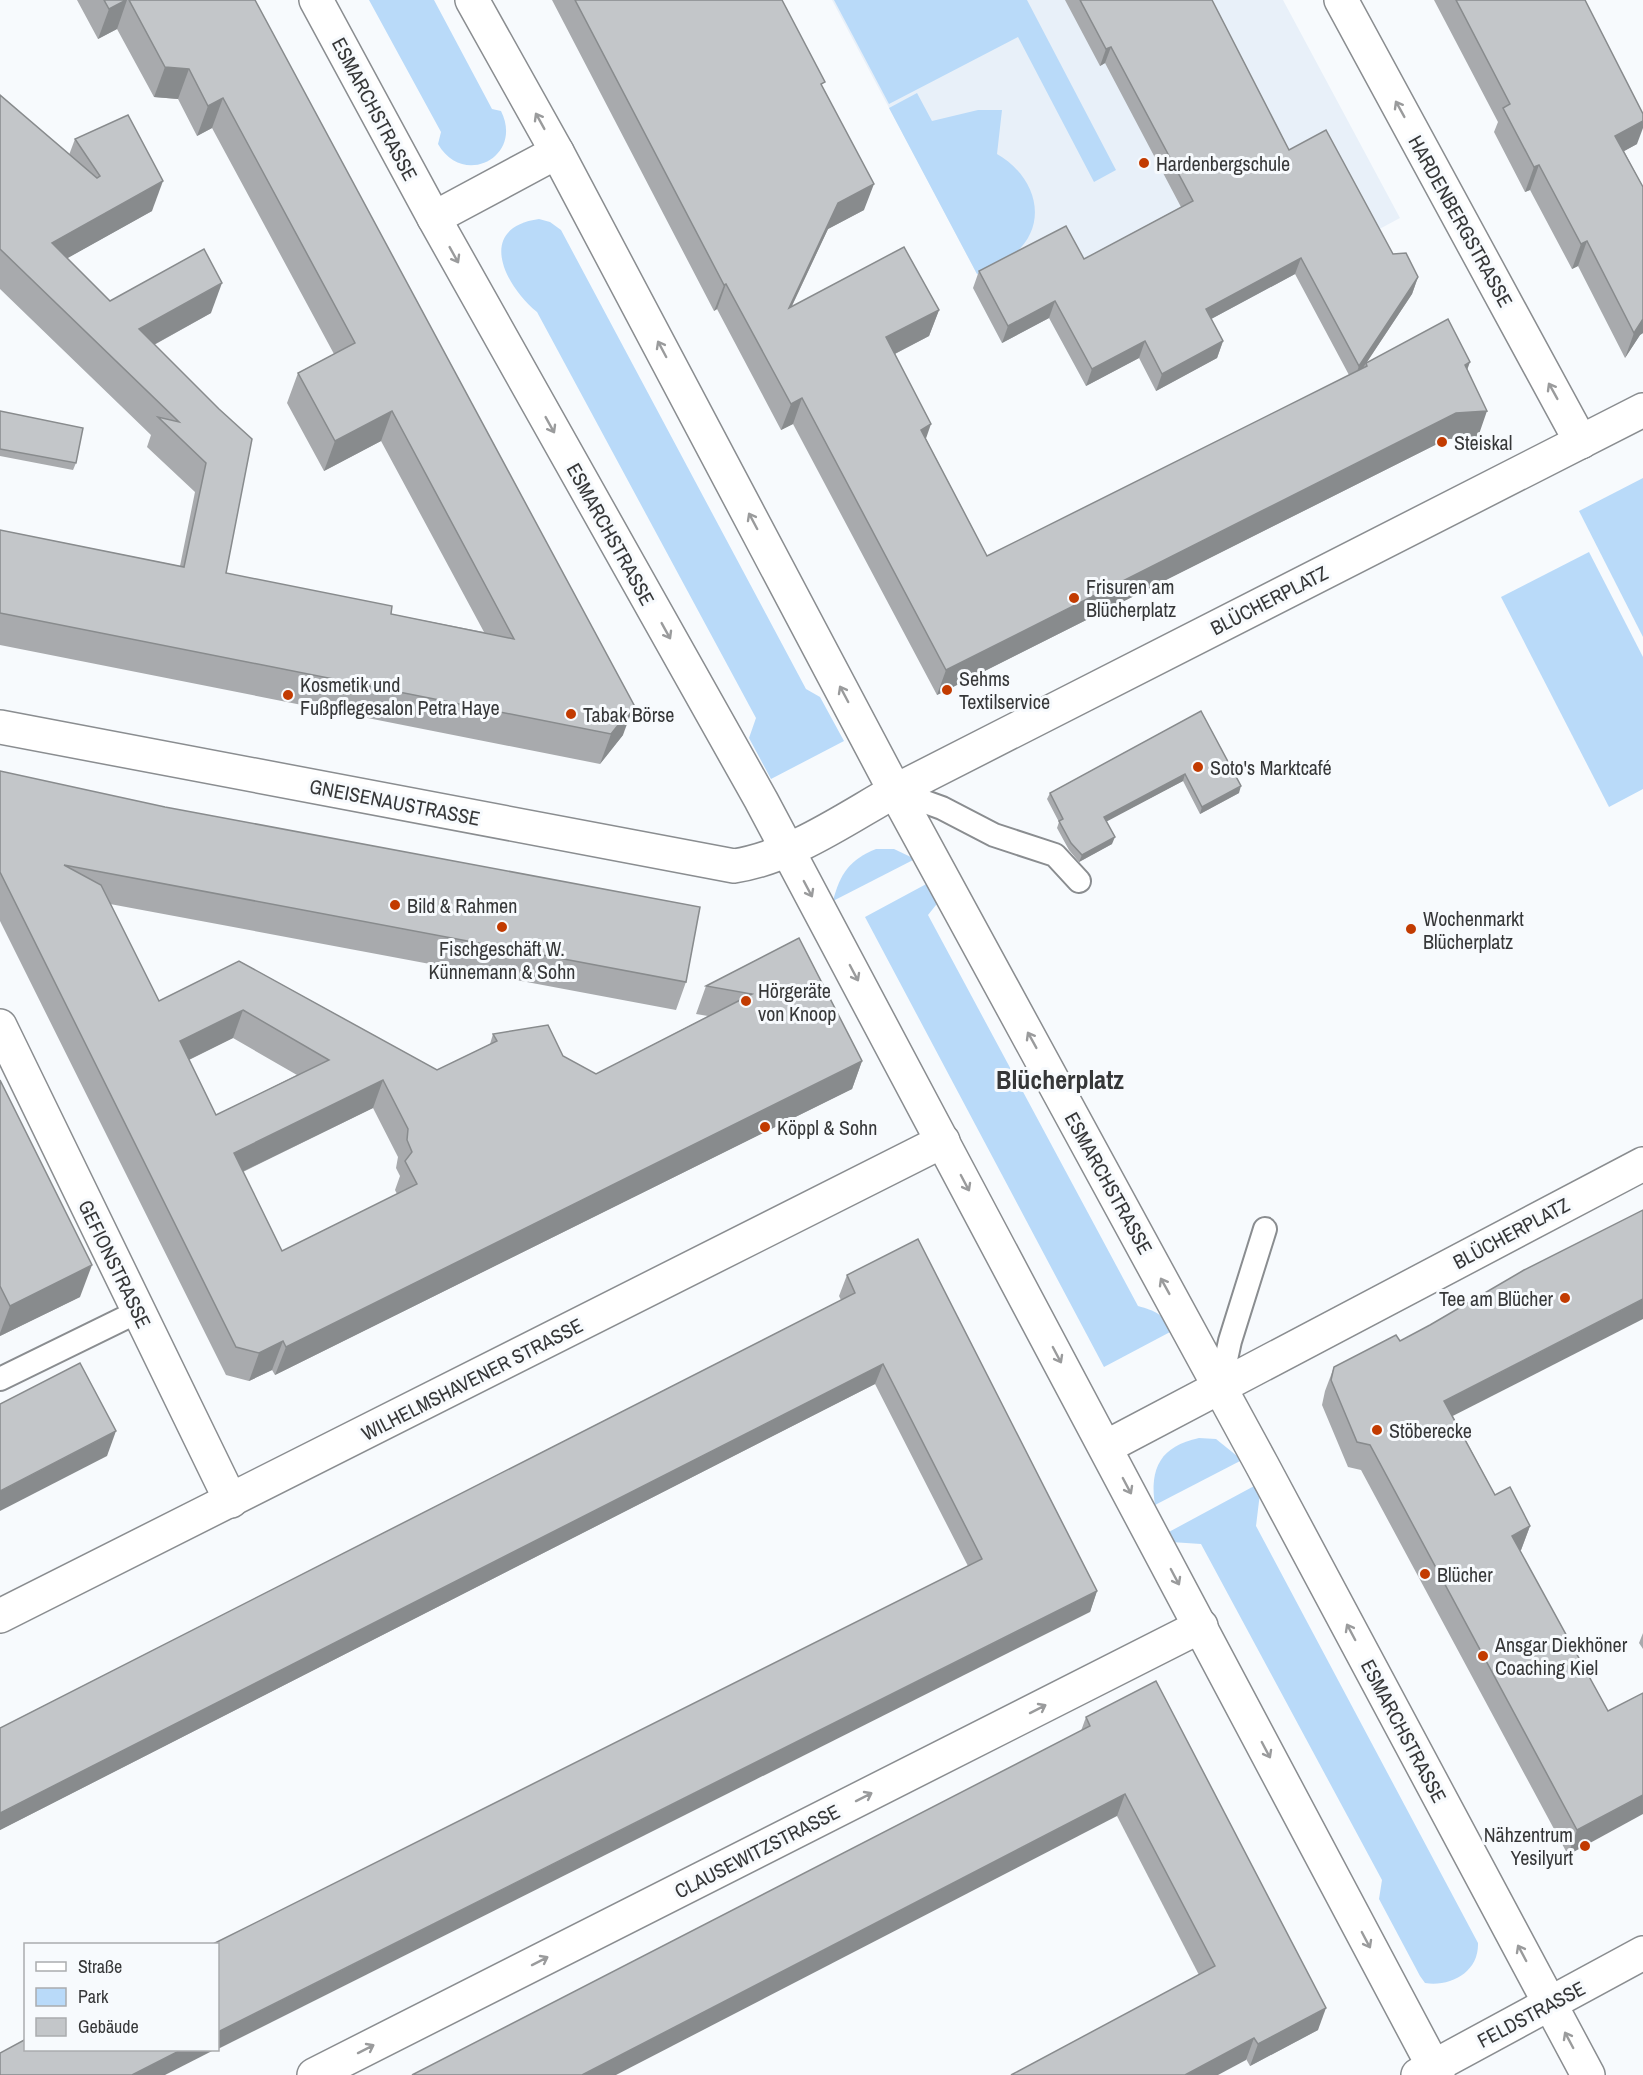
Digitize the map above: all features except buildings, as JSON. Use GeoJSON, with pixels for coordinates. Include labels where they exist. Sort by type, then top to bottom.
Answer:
{"type":"FeatureCollection","features":[{"type":"Feature","properties":{"kind":"street","name":"ESMARCHSTRASSE"},"geometry":{"type":"LineString","coordinates":[[316,0],[434,218],[788,850],[1201,1626],[1430,2072]]}},
{"type":"Feature","properties":{"kind":"street","name":"ESMARCHSTRASSE"},"geometry":{"type":"LineString","coordinates":[[472,0],[557,152],[896,791],[1220,1387],[1588,2075]]}},
{"type":"Feature","properties":{"kind":"street","name":"HARDENBERGSTRASSE"},"geometry":{"type":"LineString","coordinates":[[1341,0],[1581,442]]}},
{"type":"Feature","properties":{"kind":"street"},"geometry":{"type":"LineString","coordinates":[[434,218],[557,152]]}},
{"type":"Feature","properties":{"kind":"street","name":"BLÜCHERPLATZ"},"geometry":{"type":"LineString","coordinates":[[896,791],[1643,410]]}},
{"type":"Feature","properties":{"kind":"street","name":"GNEISENAUSTRASSE"},"geometry":{"type":"LineString","coordinates":[[0,727],[734,866],[758,862],[788,850]]}},
{"type":"Feature","properties":{"kind":"street"},"geometry":{"type":"LineString","coordinates":[[788,850],[896,791]]}},
{"type":"Feature","properties":{"kind":"street","name":"GEFIONSTRASSE"},"geometry":{"type":"LineString","coordinates":[[0,1026],[231,1501]]}},
{"type":"Feature","properties":{"kind":"street","name":"WILHELMSHAVENER STRASSE"},"geometry":{"type":"LineString","coordinates":[[0,1616],[943,1141]]}},
{"type":"Feature","properties":{"kind":"street","name":"BLÜCHERPLATZ"},"geometry":{"type":"LineString","coordinates":[[1220,1387],[1643,1164]]}},
{"type":"Feature","properties":{"kind":"street"},"geometry":{"type":"LineString","coordinates":[[1106,1447],[1220,1387]]}},
{"type":"Feature","properties":{"kind":"street","name":"CLAUSEWITZSTRASSE"},"geometry":{"type":"LineString","coordinates":[[314,2075],[1201,1626]]}},
{"type":"Feature","properties":{"kind":"street","name":"FELDSTRASSE"},"geometry":{"type":"LineString","coordinates":[[1430,2072],[1643,1953]]}},
{"type":"Feature","properties":{"kind":"lane"},"geometry":{"type":"LineString","coordinates":[[896,791],[942,808],[994,835],[1055,855],[1079,881]]}},
{"type":"Feature","properties":{"kind":"lane"},"geometry":{"type":"LineString","coordinates":[[1220,1387],[1230,1341],[1265,1229]]}},
{"type":"Feature","properties":{"kind":"lane"},"geometry":{"type":"LineString","coordinates":[[0,1379],[139,1311]]}},
{"type":"Feature","properties":{"kind":"shaded area","name":"Hardenbergschule"},"geometry":{"type":"Polygon","coordinates":[[[832,0],[1283,0],[1400,218],[1086,386],[1049,318],[1002,343],[973,288],[982,284],[832,0]]]}},
{"type":"Feature","properties":{"kind":"green space"},"geometry":{"type":"Polygon","coordinates":[[[369,0],[434,0],[492,109],[501,111],[506,127],[504,142],[498,153],[488,161],[475,165],[462,164],[449,157],[438,144],[441,132],[369,0]]]}},
{"type":"Feature","properties":{"kind":"green space"},"geometry":{"type":"Polygon","coordinates":[[[834,0],[1027,0],[1116,170],[1094,182],[1018,37],[889,104],[834,0]]]}},
{"type":"Feature","properties":{"kind":"green space"},"geometry":{"type":"Polygon","coordinates":[[[917,93],[932,121],[978,110],[1002,110],[997,154],[1012,165],[1023,177],[1031,191],[1034,220],[1030,235],[1020,248],[989,271],[977,274],[889,108],[917,93]]]}},
{"type":"Feature","properties":{"kind":"green space"},"geometry":{"type":"Polygon","coordinates":[[[539,219],[550,222],[561,230],[806,689],[820,697],[844,741],[771,779],[749,738],[756,718],[537,312],[525,301],[507,274],[502,259],[502,246],[507,234],[519,225],[539,219]]]}},
{"type":"Feature","properties":{"kind":"green space"},"geometry":{"type":"Polygon","coordinates":[[[1643,478],[1643,637],[1579,511],[1643,478]]]}},
{"type":"Feature","properties":{"kind":"green space"},"geometry":{"type":"Polygon","coordinates":[[[1589,552],[1643,657],[1643,789],[1609,807],[1501,597],[1589,552]]]}},
{"type":"Feature","properties":{"kind":"green space"},"geometry":{"type":"Polygon","coordinates":[[[876,849],[894,849],[915,859],[833,901],[847,869],[859,858],[876,849]]]}},
{"type":"Feature","properties":{"kind":"green space"},"geometry":{"type":"Polygon","coordinates":[[[930,882],[940,900],[928,915],[1138,1306],[1158,1314],[1172,1331],[1104,1367],[865,917],[930,882]]]}},
{"type":"Feature","properties":{"kind":"green space"},"geometry":{"type":"Polygon","coordinates":[[[1199,1438],[1216,1439],[1242,1460],[1155,1505],[1154,1480],[1160,1461],[1175,1447],[1199,1438]]]}},
{"type":"Feature","properties":{"kind":"green space"},"geometry":{"type":"Polygon","coordinates":[[[1256,1485],[1260,1493],[1256,1526],[1478,1943],[1474,1962],[1462,1975],[1453,1980],[1435,1984],[1425,1983],[1420,1976],[1379,1899],[1382,1880],[1201,1544],[1171,1542],[1167,1533],[1256,1485]]]}},
{"type":"Feature","properties":{"kind":"place","name":"Hardenbergschule"},"geometry":{"type":"Point","coordinates":[1144,163]}},
{"type":"Feature","properties":{"kind":"place","name":"Steiskal"},"geometry":{"type":"Point","coordinates":[1442,442]}},
{"type":"Feature","properties":{"kind":"place","name":"Frisuren am Blücherplatz"},"geometry":{"type":"Point","coordinates":[1074,598]}},
{"type":"Feature","properties":{"kind":"place","name":"Sehms Textilservice"},"geometry":{"type":"Point","coordinates":[947,690]}},
{"type":"Feature","properties":{"kind":"place","name":"Kosmetik und Fußpflegesalon Petra Haye"},"geometry":{"type":"Point","coordinates":[288,695]}},
{"type":"Feature","properties":{"kind":"place","name":"Tabak Börse"},"geometry":{"type":"Point","coordinates":[571,714]}},
{"type":"Feature","properties":{"kind":"place","name":"Soto's Marktcafé"},"geometry":{"type":"Point","coordinates":[1198,767]}},
{"type":"Feature","properties":{"kind":"place","name":"Bild & Rahmen"},"geometry":{"type":"Point","coordinates":[395,905]}},
{"type":"Feature","properties":{"kind":"place","name":"Fischgeschäft W. Künnemann & Sohn"},"geometry":{"type":"Point","coordinates":[502,927]}},
{"type":"Feature","properties":{"kind":"place","name":"Wochenmarkt Blücherplatz"},"geometry":{"type":"Point","coordinates":[1411,929]}},
{"type":"Feature","properties":{"kind":"place","name":"Hörgeräte von Knoop"},"geometry":{"type":"Point","coordinates":[746,1001]}},
{"type":"Feature","properties":{"kind":"place","name":"Köppl & Sohn"},"geometry":{"type":"Point","coordinates":[765,1127]}},
{"type":"Feature","properties":{"kind":"place","name":"Tee am Blücher"},"geometry":{"type":"Point","coordinates":[1565,1298]}},
{"type":"Feature","properties":{"kind":"place","name":"Stöberecke"},"geometry":{"type":"Point","coordinates":[1377,1430]}},
{"type":"Feature","properties":{"kind":"place","name":"Blücher"},"geometry":{"type":"Point","coordinates":[1425,1574]}},
{"type":"Feature","properties":{"kind":"place","name":"Ansgar Diekhöner Coaching Kiel"},"geometry":{"type":"Point","coordinates":[1483,1656]}},
{"type":"Feature","properties":{"kind":"place","name":"Nähzentrum Yesilyurt"},"geometry":{"type":"Point","coordinates":[1585,1846]}},
{"type":"Feature","properties":{"kind":"district","name":"Blücherplatz"},"geometry":{"type":"Point","coordinates":[1060,1079]}}]}
